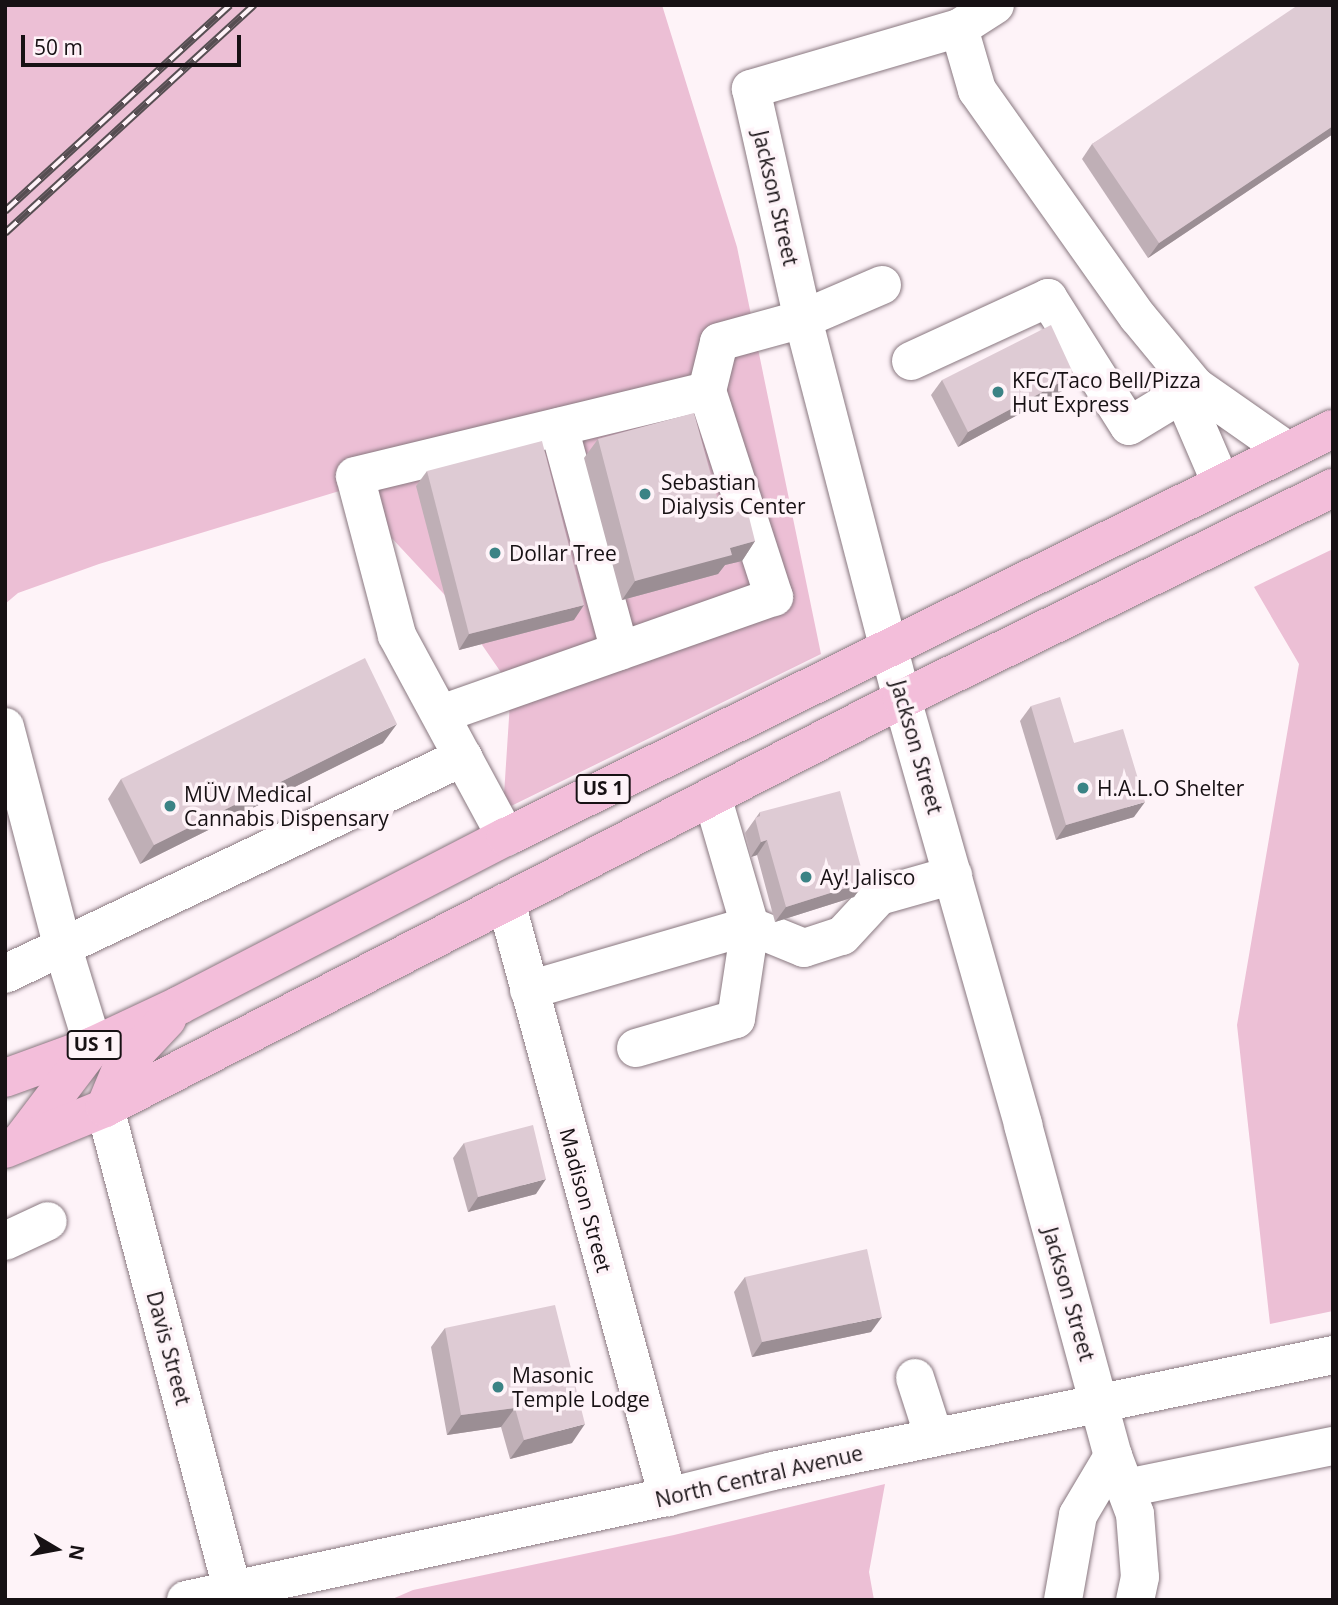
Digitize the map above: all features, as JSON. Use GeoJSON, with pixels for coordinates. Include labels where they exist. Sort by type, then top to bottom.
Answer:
{"type":"FeatureCollection","features":[{"type":"Feature","properties":{"kind":"main road","name":"US 1"},"geometry":{"type":"LineString","coordinates":[[5,1078],[93,1046],[180,1005],[506,837],[1333,429]]}},
{"type":"Feature","properties":{"kind":"main road","name":"US 1"},"geometry":{"type":"LineString","coordinates":[[13,1145],[105,1108],[902,699],[1333,488]]}},
{"type":"Feature","properties":{"kind":"main road"},"geometry":{"type":"LineString","coordinates":[[105,1108],[122,1067],[180,1005]]}},
{"type":"Feature","properties":{"kind":"main road"},"geometry":{"type":"LineString","coordinates":[[13,1145],[93,1046]]}},
{"type":"Feature","properties":{"kind":"street"},"geometry":{"type":"LineString","coordinates":[[995,5],[959,28],[977,90],[1138,317],[1195,386],[1288,451]]}},
{"type":"Feature","properties":{"kind":"street","name":"Jackson Street"},"geometry":{"type":"LineString","coordinates":[[959,28],[751,89],[803,319],[902,699],[1119,1472],[1135,1514],[1140,1577],[1135,1600]]}},
{"type":"Feature","properties":{"kind":"street"},"geometry":{"type":"LineString","coordinates":[[441,714],[774,597],[707,391],[719,342],[803,319],[882,285]]}},
{"type":"Feature","properties":{"kind":"street"},"geometry":{"type":"LineString","coordinates":[[911,361],[1048,298],[1129,426],[1195,386]]}},
{"type":"Feature","properties":{"kind":"street"},"geometry":{"type":"LineString","coordinates":[[1195,386],[1190,411],[1221,483]]}},
{"type":"Feature","properties":{"kind":"street"},"geometry":{"type":"LineString","coordinates":[[506,837],[397,635],[355,476],[707,391]]}},
{"type":"Feature","properties":{"kind":"street"},"geometry":{"type":"LineString","coordinates":[[559,427],[620,651]]}},
{"type":"Feature","properties":{"kind":"street"},"geometry":{"type":"LineString","coordinates":[[5,727],[62,945],[93,1046]]}},
{"type":"Feature","properties":{"kind":"street"},"geometry":{"type":"LineString","coordinates":[[5,974],[463,757]]}},
{"type":"Feature","properties":{"kind":"street"},"geometry":{"type":"LineString","coordinates":[[636,1048],[736,1019],[750,926],[712,796]]}},
{"type":"Feature","properties":{"kind":"street"},"geometry":{"type":"LineString","coordinates":[[529,990],[750,926],[804,948],[842,936],[879,896],[953,875]]}},
{"type":"Feature","properties":{"kind":"street","name":"Madison Street"},"geometry":{"type":"LineString","coordinates":[[506,902],[668,1497]]}},
{"type":"Feature","properties":{"kind":"street","name":"Davis Street"},"geometry":{"type":"LineString","coordinates":[[105,1108],[236,1596]]}},
{"type":"Feature","properties":{"kind":"street"},"geometry":{"type":"LineString","coordinates":[[5,1241],[48,1221]]}},
{"type":"Feature","properties":{"kind":"street","name":"North Central Avenue"},"geometry":{"type":"LineString","coordinates":[[186,1600],[236,1596],[934,1437],[1333,1355]]}},
{"type":"Feature","properties":{"kind":"street"},"geometry":{"type":"LineString","coordinates":[[915,1378],[934,1437]]}},
{"type":"Feature","properties":{"kind":"street"},"geometry":{"type":"LineString","coordinates":[[1063,1600],[1078,1516],[1119,1472],[1333,1446]]}},
{"type":"Feature","properties":{"kind":"shaded area"},"geometry":{"type":"Polygon","coordinates":[[[5,5],[662,5],[737,247],[821,654],[503,810],[511,687],[456,607],[346,489],[99,564],[18,593],[5,604],[5,5]]]}},
{"type":"Feature","properties":{"kind":"shaded area"},"geometry":{"type":"Polygon","coordinates":[[[1333,549],[1333,1311],[1270,1324],[1237,1025],[1299,664],[1254,587],[1333,549]]]}},
{"type":"Feature","properties":{"kind":"shaded area"},"geometry":{"type":"Polygon","coordinates":[[[885,1484],[869,1572],[874,1600],[390,1600],[413,1590],[674,1535],[885,1484]]]}},
{"type":"Feature","properties":{"kind":"building"},"geometry":{"type":"Polygon","coordinates":[[[1298,5],[1333,5],[1333,126],[1159,243],[1092,144],[1298,5]]]}},
{"type":"Feature","properties":{"kind":"building","name":"KFC/Taco Bell/Pizza Hut Express"},"geometry":{"type":"Polygon","coordinates":[[[1051,325],[1074,375],[968,432],[942,380],[1051,325]]]}},
{"type":"Feature","properties":{"kind":"building","name":"Sebastian Dialysis Center"},"geometry":{"type":"Polygon","coordinates":[[[694,413],[722,516],[747,509],[755,541],[730,548],[732,555],[635,581],[598,439],[694,413]]]}},
{"type":"Feature","properties":{"kind":"building","name":"Dollar Tree"},"geometry":{"type":"Polygon","coordinates":[[[542,441],[584,605],[469,634],[427,471],[542,441]]]}},
{"type":"Feature","properties":{"kind":"building"},"geometry":{"type":"Polygon","coordinates":[[[365,658],[397,724],[154,845],[121,779],[365,658]]]}},
{"type":"Feature","properties":{"kind":"building","name":"H.A.L.O Shelter"},"geometry":{"type":"Polygon","coordinates":[[[1060,697],[1074,743],[1123,729],[1145,802],[1066,825],[1031,706],[1060,697]]]}},
{"type":"Feature","properties":{"kind":"building","name":"Ay! Jalisco"},"geometry":{"type":"Polygon","coordinates":[[[840,791],[865,882],[786,907],[767,840],[761,842],[755,818],[760,816],[760,812],[840,791]]]}},
{"type":"Feature","properties":{"kind":"building"},"geometry":{"type":"Polygon","coordinates":[[[533,1125],[546,1179],[478,1197],[464,1143],[533,1125]]]}},
{"type":"Feature","properties":{"kind":"building"},"geometry":{"type":"Polygon","coordinates":[[[867,1249],[882,1317],[762,1342],[745,1277],[867,1249]]]}},
{"type":"Feature","properties":{"kind":"building","name":"Masonic Temple Lodge"},"geometry":{"type":"Polygon","coordinates":[[[555,1305],[585,1424],[524,1440],[515,1408],[461,1415],[445,1328],[555,1305]]]}},
{"type":"Feature","properties":{"kind":"railway"},"geometry":{"type":"LineString","coordinates":[[5,211],[230,5]]}},
{"type":"Feature","properties":{"kind":"railway"},"geometry":{"type":"LineString","coordinates":[[5,233],[254,5]]}},
{"type":"Feature","properties":{"kind":"place","name":"KFC/Taco Bell/Pizza Hut Express"},"geometry":{"type":"Point","coordinates":[998,392]}},
{"type":"Feature","properties":{"kind":"place","name":"Sebastian Dialysis Center"},"geometry":{"type":"Point","coordinates":[645,494]}},
{"type":"Feature","properties":{"kind":"place","name":"Dollar Tree"},"geometry":{"type":"Point","coordinates":[495,553]}},
{"type":"Feature","properties":{"kind":"place","name":"H.A.L.O Shelter"},"geometry":{"type":"Point","coordinates":[1083,788]}},
{"type":"Feature","properties":{"kind":"place","name":"MÜV Medical Cannabis Dispensary"},"geometry":{"type":"Point","coordinates":[170,806]}},
{"type":"Feature","properties":{"kind":"place","name":"Ay! Jalisco"},"geometry":{"type":"Point","coordinates":[806,877]}},
{"type":"Feature","properties":{"kind":"place","name":"Masonic Temple Lodge"},"geometry":{"type":"Point","coordinates":[498,1387]}}]}
